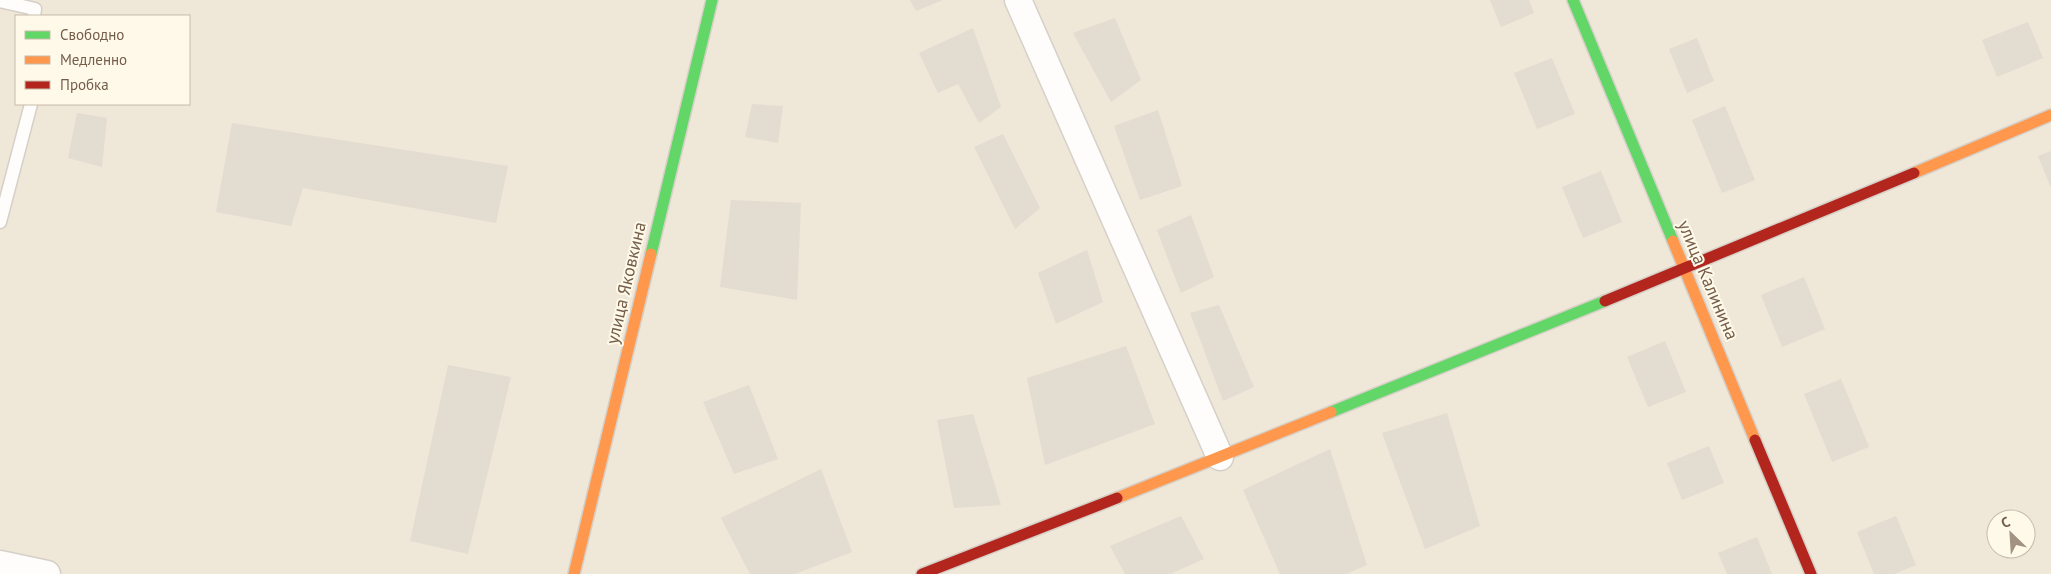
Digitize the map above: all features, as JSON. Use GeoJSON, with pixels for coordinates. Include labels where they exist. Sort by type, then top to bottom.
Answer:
{"type":"FeatureCollection","features":[{"type":"Feature","properties":{"kind":"street","name":"улица Яковкина"},"geometry":{"type":"LineString","coordinates":[[574,574],[712,0]]}},
{"type":"Feature","properties":{"kind":"street"},"geometry":{"type":"LineString","coordinates":[[1018,0],[1220,456]]}},
{"type":"Feature","properties":{"kind":"street","name":"улица Калинина"},"geometry":{"type":"LineString","coordinates":[[1573,0],[1811,574]]}},
{"type":"Feature","properties":{"kind":"street"},"geometry":{"type":"LineString","coordinates":[[922,574],[1030,533],[1684,269],[2051,115]]}},
{"type":"Feature","properties":{"kind":"street"},"geometry":{"type":"LineString","coordinates":[[0,564],[47,574]]}},
{"type":"Feature","properties":{"kind":"lane"},"geometry":{"type":"LineString","coordinates":[[0,1],[34,9],[34,15]]}},
{"type":"Feature","properties":{"kind":"lane"},"geometry":{"type":"LineString","coordinates":[[0,222],[30,105]]}},
{"type":"Feature","properties":{"kind":"shaded area"},"geometry":{"type":"Polygon","coordinates":[[[0,0],[2051,0],[2051,574],[0,574],[0,0]]]}},
{"type":"Feature","properties":{"kind":"building"},"geometry":{"type":"Polygon","coordinates":[[[910,0],[943,0],[916,11],[910,0]]]}},
{"type":"Feature","properties":{"kind":"building"},"geometry":{"type":"Polygon","coordinates":[[[1490,0],[1529,0],[1534,13],[1501,27],[1490,0]]]}},
{"type":"Feature","properties":{"kind":"building"},"geometry":{"type":"Polygon","coordinates":[[[1115,18],[1141,80],[1111,102],[1073,33],[1115,18]]]}},
{"type":"Feature","properties":{"kind":"building"},"geometry":{"type":"Polygon","coordinates":[[[2028,22],[2043,58],[1997,77],[1982,40],[2028,22]]]}},
{"type":"Feature","properties":{"kind":"building"},"geometry":{"type":"Polygon","coordinates":[[[973,28],[1001,107],[979,123],[958,84],[938,93],[919,53],[973,28]]]}},
{"type":"Feature","properties":{"kind":"building"},"geometry":{"type":"Polygon","coordinates":[[[1697,38],[1714,81],[1687,93],[1669,49],[1697,38]]]}},
{"type":"Feature","properties":{"kind":"building"},"geometry":{"type":"Polygon","coordinates":[[[1552,58],[1575,114],[1537,129],[1514,73],[1552,58]]]}},
{"type":"Feature","properties":{"kind":"building"},"geometry":{"type":"Polygon","coordinates":[[[752,104],[783,106],[778,143],[745,137],[752,104]]]}},
{"type":"Feature","properties":{"kind":"building"},"geometry":{"type":"Polygon","coordinates":[[[1725,106],[1755,180],[1722,193],[1692,120],[1725,106]]]}},
{"type":"Feature","properties":{"kind":"building"},"geometry":{"type":"Polygon","coordinates":[[[1158,110],[1182,186],[1140,200],[1114,126],[1158,110]]]}},
{"type":"Feature","properties":{"kind":"building"},"geometry":{"type":"Polygon","coordinates":[[[77,113],[107,118],[102,167],[68,158],[77,113]]]}},
{"type":"Feature","properties":{"kind":"building"},"geometry":{"type":"Polygon","coordinates":[[[232,123],[508,166],[496,223],[303,188],[291,226],[216,212],[232,123]]]}},
{"type":"Feature","properties":{"kind":"building"},"geometry":{"type":"Polygon","coordinates":[[[1003,134],[1040,208],[1015,229],[974,147],[1003,134]]]}},
{"type":"Feature","properties":{"kind":"building"},"geometry":{"type":"Polygon","coordinates":[[[2051,151],[2051,188],[2038,156],[2051,151]]]}},
{"type":"Feature","properties":{"kind":"building"},"geometry":{"type":"Polygon","coordinates":[[[1601,171],[1622,222],[1583,238],[1562,187],[1601,171]]]}},
{"type":"Feature","properties":{"kind":"building"},"geometry":{"type":"Polygon","coordinates":[[[731,200],[801,203],[797,300],[720,287],[731,200]]]}},
{"type":"Feature","properties":{"kind":"building"},"geometry":{"type":"Polygon","coordinates":[[[1191,215],[1214,277],[1181,293],[1157,230],[1191,215]]]}},
{"type":"Feature","properties":{"kind":"building"},"geometry":{"type":"Polygon","coordinates":[[[1087,250],[1103,302],[1056,324],[1038,273],[1087,250]]]}},
{"type":"Feature","properties":{"kind":"building"},"geometry":{"type":"Polygon","coordinates":[[[1804,277],[1825,329],[1782,347],[1761,295],[1804,277]]]}},
{"type":"Feature","properties":{"kind":"building"},"geometry":{"type":"Polygon","coordinates":[[[1219,305],[1254,387],[1223,401],[1190,313],[1219,305]]]}},
{"type":"Feature","properties":{"kind":"building"},"geometry":{"type":"Polygon","coordinates":[[[1665,341],[1686,392],[1648,407],[1627,357],[1665,341]]]}},
{"type":"Feature","properties":{"kind":"building"},"geometry":{"type":"Polygon","coordinates":[[[1126,346],[1155,424],[1045,465],[1027,378],[1126,346]]]}},
{"type":"Feature","properties":{"kind":"building"},"geometry":{"type":"Polygon","coordinates":[[[448,365],[511,377],[468,554],[410,541],[448,365]]]}},
{"type":"Feature","properties":{"kind":"building"},"geometry":{"type":"Polygon","coordinates":[[[1841,379],[1869,447],[1832,462],[1804,394],[1841,379]]]}},
{"type":"Feature","properties":{"kind":"building"},"geometry":{"type":"Polygon","coordinates":[[[749,385],[778,459],[734,474],[703,402],[749,385]]]}},
{"type":"Feature","properties":{"kind":"building"},"geometry":{"type":"Polygon","coordinates":[[[1447,413],[1480,526],[1425,549],[1382,433],[1447,413]]]}},
{"type":"Feature","properties":{"kind":"building"},"geometry":{"type":"Polygon","coordinates":[[[973,414],[1001,505],[954,508],[937,420],[973,414]]]}},
{"type":"Feature","properties":{"kind":"building"},"geometry":{"type":"Polygon","coordinates":[[[1709,446],[1724,483],[1682,500],[1667,463],[1709,446]]]}},
{"type":"Feature","properties":{"kind":"building"},"geometry":{"type":"Polygon","coordinates":[[[1330,449],[1367,565],[1346,574],[1280,574],[1243,490],[1330,449]]]}},
{"type":"Feature","properties":{"kind":"building"},"geometry":{"type":"Polygon","coordinates":[[[821,469],[852,552],[795,574],[750,574],[721,518],[821,469]]]}},
{"type":"Feature","properties":{"kind":"building"},"geometry":{"type":"Polygon","coordinates":[[[1181,516],[1204,559],[1170,574],[1125,574],[1110,546],[1181,516]]]}},
{"type":"Feature","properties":{"kind":"building"},"geometry":{"type":"Polygon","coordinates":[[[1896,516],[1916,565],[1894,574],[1874,574],[1857,532],[1896,516]]]}},
{"type":"Feature","properties":{"kind":"building"},"geometry":{"type":"Polygon","coordinates":[[[1757,537],[1772,574],[1727,574],[1718,553],[1757,537]]]}},
{"type":"Feature","properties":{"kind":"traffic: fast"},"geometry":{"type":"LineString","coordinates":[[651,254],[712,0]]}},
{"type":"Feature","properties":{"kind":"traffic: fast"},"geometry":{"type":"LineString","coordinates":[[1573,0],[1673,241]]}},
{"type":"Feature","properties":{"kind":"traffic: fast"},"geometry":{"type":"LineString","coordinates":[[1331,412],[1605,301]]}},
{"type":"Feature","properties":{"kind":"traffic: slow"},"geometry":{"type":"LineString","coordinates":[[1914,173],[2051,115]]}},
{"type":"Feature","properties":{"kind":"traffic: slow"},"geometry":{"type":"LineString","coordinates":[[1673,241],[1755,440]]}},
{"type":"Feature","properties":{"kind":"traffic: slow"},"geometry":{"type":"LineString","coordinates":[[574,574],[651,254]]}},
{"type":"Feature","properties":{"kind":"traffic: slow"},"geometry":{"type":"LineString","coordinates":[[1117,498],[1331,412]]}},
{"type":"Feature","properties":{"kind":"traffic: jam"},"geometry":{"type":"LineString","coordinates":[[1605,301],[1914,173]]}},
{"type":"Feature","properties":{"kind":"traffic: jam"},"geometry":{"type":"LineString","coordinates":[[1755,440],[1811,574]]}},
{"type":"Feature","properties":{"kind":"traffic: jam"},"geometry":{"type":"LineString","coordinates":[[922,574],[1117,498]]}}]}
